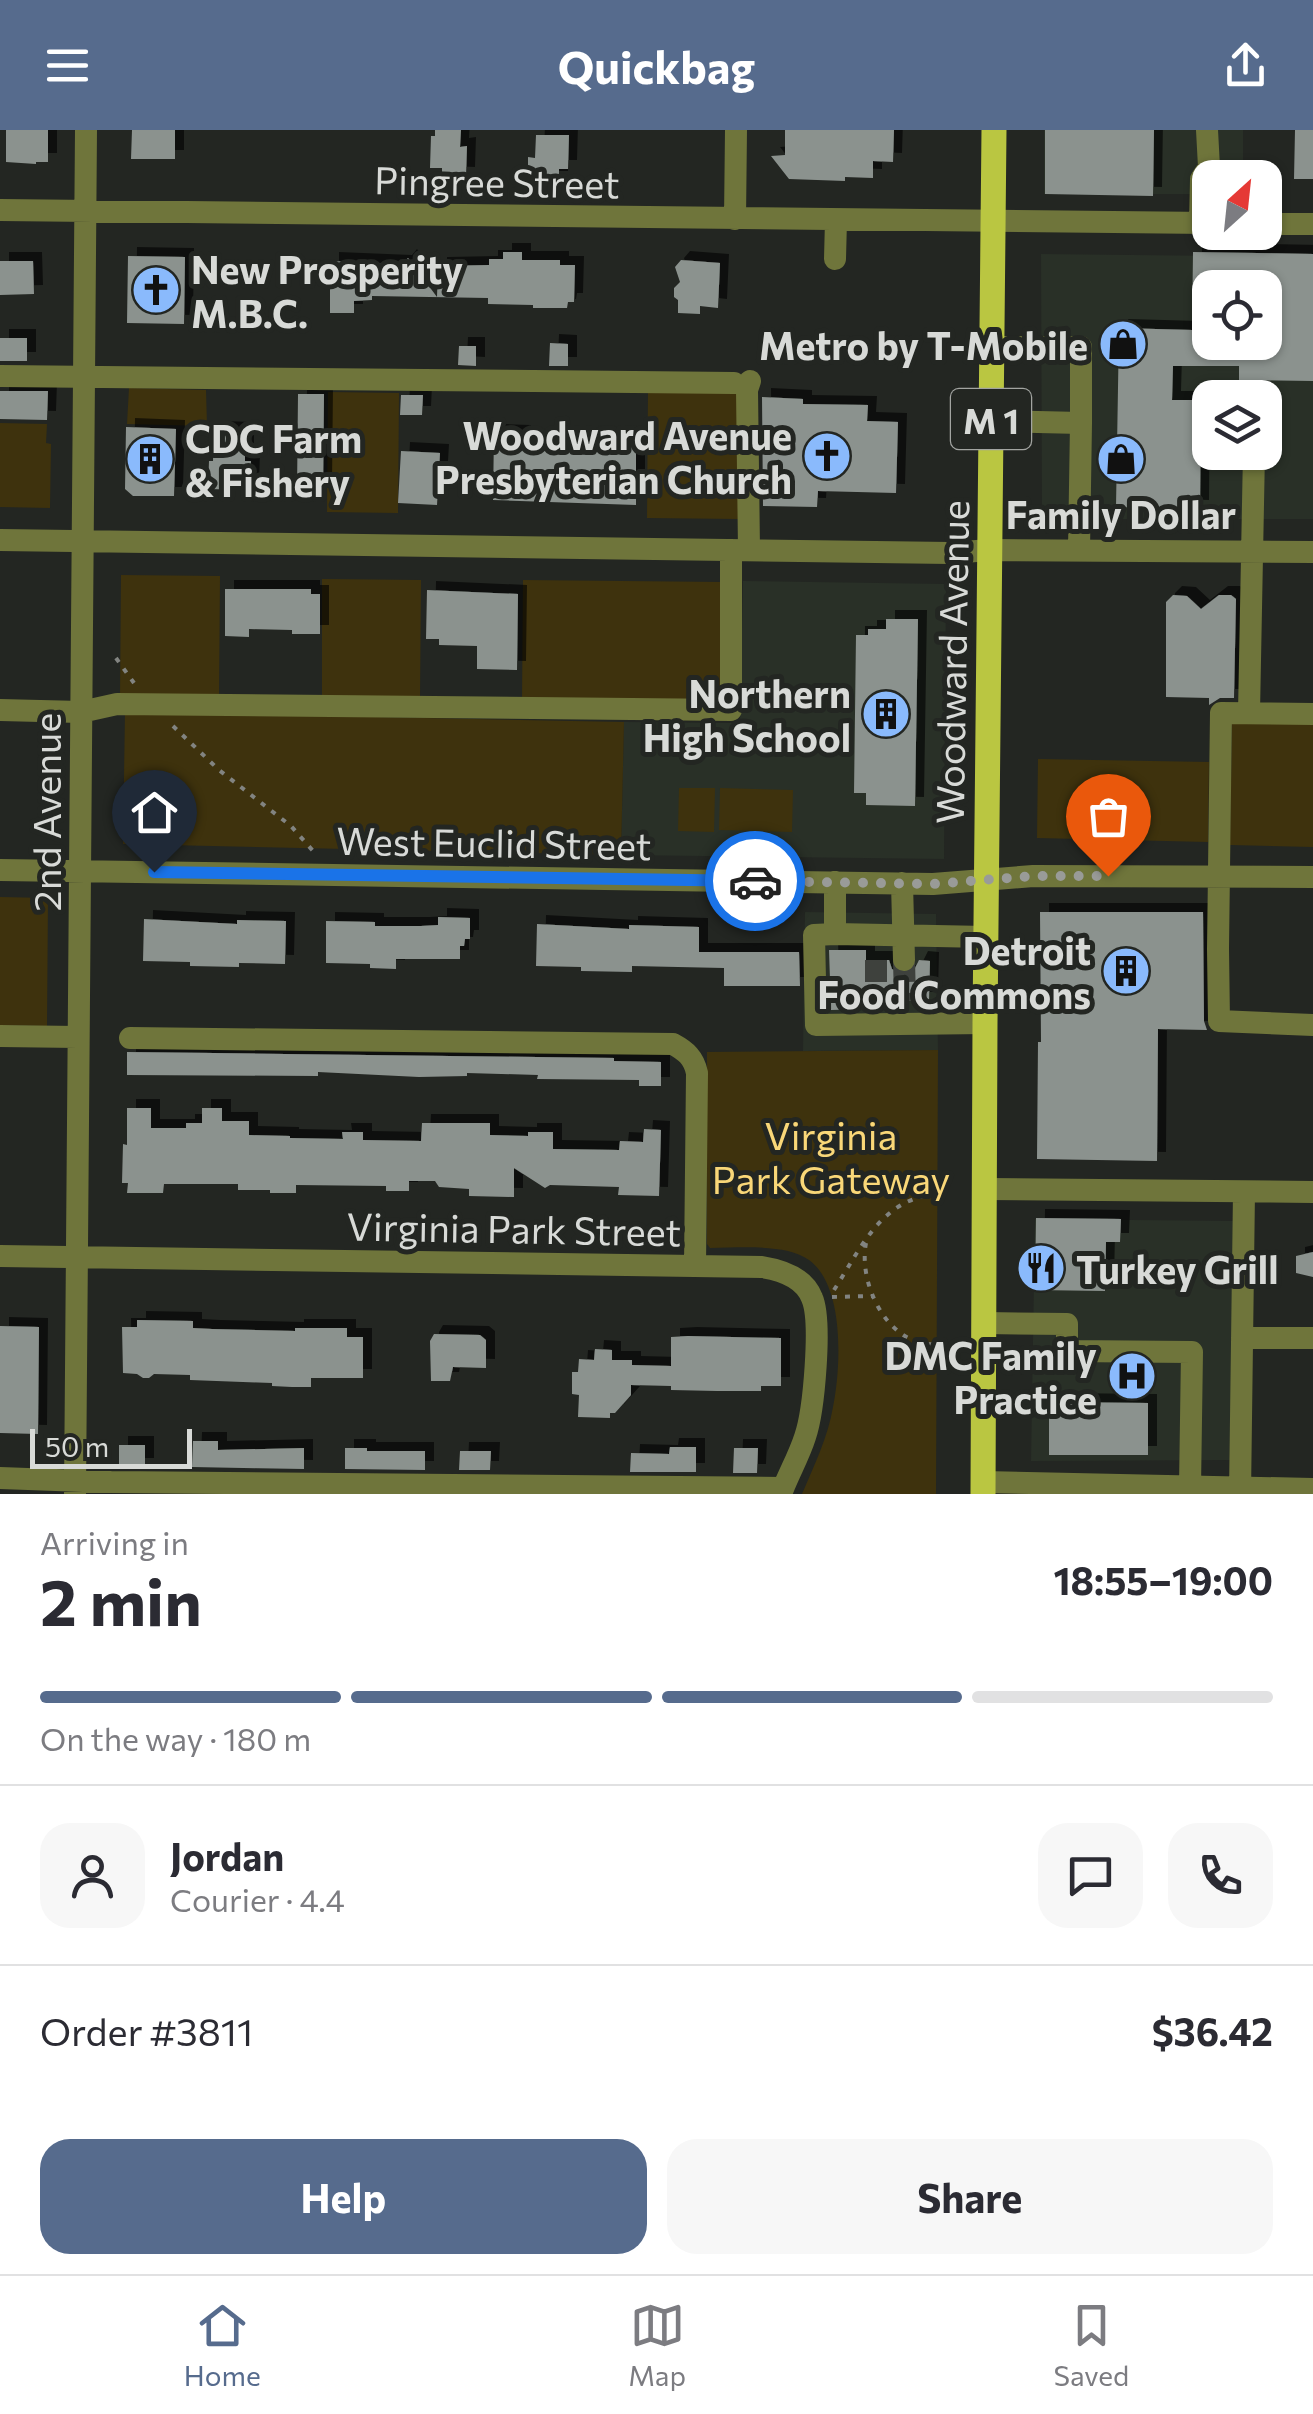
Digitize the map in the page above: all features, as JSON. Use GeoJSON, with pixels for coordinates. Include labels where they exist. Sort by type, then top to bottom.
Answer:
{"type":"FeatureCollection","features":[{"type":"Feature","properties":{"kind":"main road","name":"Woodward Avenue"},"geometry":{"type":"LineString","coordinates":[[983,1488],[994,130]]}},
{"type":"Feature","properties":{"kind":"street","name":"2nd Avenue"},"geometry":{"type":"LineString","coordinates":[[75,1486],[86,130]]}},
{"type":"Feature","properties":{"kind":"street"},"geometry":{"type":"LineString","coordinates":[[736,130],[736,219]]}},
{"type":"Feature","properties":{"kind":"street"},"geometry":{"type":"LineString","coordinates":[[1208,130],[1211,160]]}},
{"type":"Feature","properties":{"kind":"street","name":"Pingree Street"},"geometry":{"type":"LineString","coordinates":[[0,210],[1192,223]]}},
{"type":"Feature","properties":{"kind":"street"},"geometry":{"type":"LineString","coordinates":[[835,259],[836,220]]}},
{"type":"Feature","properties":{"kind":"street"},"geometry":{"type":"LineString","coordinates":[[1282,224],[1313,224]]}},
{"type":"Feature","properties":{"kind":"street"},"geometry":{"type":"LineString","coordinates":[[992,347],[1081,348],[1079,550]]}},
{"type":"Feature","properties":{"kind":"street"},"geometry":{"type":"LineString","coordinates":[[0,376],[742,382],[747,390],[731,710],[116,704],[81,712],[0,710]]}},
{"type":"Feature","properties":{"kind":"street"},"geometry":{"type":"LineString","coordinates":[[991,421],[1081,424]]}},
{"type":"Feature","properties":{"kind":"street"},"geometry":{"type":"LineString","coordinates":[[1249,714],[1253,470]]}},
{"type":"Feature","properties":{"kind":"street"},"geometry":{"type":"LineString","coordinates":[[0,540],[950,552],[1313,552]]}},
{"type":"Feature","properties":{"kind":"street"},"geometry":{"type":"LineString","coordinates":[[1313,714],[1222,713],[1219,877],[1220,1021],[1313,1025]]}},
{"type":"Feature","properties":{"kind":"street","name":"West Euclid Street"},"geometry":{"type":"LineString","coordinates":[[0,870],[933,884],[1034,876],[1313,877]]}},
{"type":"Feature","properties":{"kind":"street"},"geometry":{"type":"LineString","coordinates":[[835,882],[835,934]]}},
{"type":"Feature","properties":{"kind":"street"},"geometry":{"type":"LineString","coordinates":[[902,883],[903,948]]}},
{"type":"Feature","properties":{"kind":"street"},"geometry":{"type":"LineString","coordinates":[[985,1023],[816,1025],[814,935],[835,934],[876,948],[986,937]]}},
{"type":"Feature","properties":{"kind":"street"},"geometry":{"type":"LineString","coordinates":[[876,1001],[876,1025]]}},
{"type":"Feature","properties":{"kind":"street"},"geometry":{"type":"LineString","coordinates":[[905,1001],[906,1025]]}},
{"type":"Feature","properties":{"kind":"street"},"geometry":{"type":"LineString","coordinates":[[0,1036],[78,1037]]}},
{"type":"Feature","properties":{"kind":"street"},"geometry":{"type":"LineString","coordinates":[[130,1038],[672,1044],[688,1053],[697,1073],[695,1266]]}},
{"type":"Feature","properties":{"kind":"street"},"geometry":{"type":"LineString","coordinates":[[986,1189],[1313,1192]]}},
{"type":"Feature","properties":{"kind":"street"},"geometry":{"type":"LineString","coordinates":[[1240,1491],[1244,1192]]}},
{"type":"Feature","properties":{"kind":"street","name":"Virginia Park Street"},"geometry":{"type":"LineString","coordinates":[[0,1256],[783,1270],[812,1296],[816,1368],[806,1435],[782,1491]]}},
{"type":"Feature","properties":{"kind":"street"},"geometry":{"type":"LineString","coordinates":[[984,1323],[1067,1324],[1068,1351],[1192,1352],[1190,1487]]}},
{"type":"Feature","properties":{"kind":"street"},"geometry":{"type":"LineString","coordinates":[[1242,1338],[1313,1338]]}},
{"type":"Feature","properties":{"kind":"street"},"geometry":{"type":"LineString","coordinates":[[0,1478],[75,1486],[112,1482],[782,1491]]}},
{"type":"Feature","properties":{"kind":"street"},"geometry":{"type":"LineString","coordinates":[[983,1488],[1313,1489]]}},
{"type":"Feature","properties":{"kind":"path"},"geometry":{"type":"LineString","coordinates":[[116,658],[154,712],[291,826],[314,852]]}},
{"type":"Feature","properties":{"kind":"path"},"geometry":{"type":"LineString","coordinates":[[872,1296],[828,1297],[866,1239],[893,1208],[907,1200],[944,1192]]}},
{"type":"Feature","properties":{"kind":"path"},"geometry":{"type":"LineString","coordinates":[[866,1239],[863,1258],[872,1296],[894,1327],[920,1343],[942,1344]]}},
{"type":"Feature","properties":{"kind":"shaded area"},"geometry":{"type":"Polygon","coordinates":[[[1044,130],[1243,130],[1243,160],[1192,160],[1192,194],[1044,194],[1044,130]]]}},
{"type":"Feature","properties":{"kind":"shaded area"},"geometry":{"type":"Polygon","coordinates":[[[1041,254],[1313,257],[1313,519],[1042,519],[1041,254]]]}},
{"type":"Feature","properties":{"kind":"shaded area"},"geometry":{"type":"Polygon","coordinates":[[[743,581],[946,584],[944,859],[621,855],[624,722],[740,723],[743,581]]]}},
{"type":"Feature","properties":{"kind":"shaded area"},"geometry":{"type":"Polygon","coordinates":[[[805,912],[936,914],[938,1050],[803,1051],[805,912]]]}},
{"type":"Feature","properties":{"kind":"shaded area","name":"DMC Family Practice"},"geometry":{"type":"Polygon","coordinates":[[[1035,1219],[1233,1221],[1231,1460],[1031,1461],[1035,1219]]]}},
{"type":"Feature","properties":{"kind":"green space"},"geometry":{"type":"Polygon","coordinates":[[[129,388],[206,390],[207,426],[127,424],[129,388]]]}},
{"type":"Feature","properties":{"kind":"green space"},"geometry":{"type":"Polygon","coordinates":[[[648,390],[738,391],[738,519],[647,518],[648,390]]]}},
{"type":"Feature","properties":{"kind":"green space"},"geometry":{"type":"Polygon","coordinates":[[[328,392],[399,393],[398,513],[327,512],[328,392]]]}},
{"type":"Feature","properties":{"kind":"green space"},"geometry":{"type":"Polygon","coordinates":[[[0,423],[47,424],[46,443],[51,444],[50,508],[0,507],[0,423]]]}},
{"type":"Feature","properties":{"kind":"green space"},"geometry":{"type":"Polygon","coordinates":[[[121,575],[220,576],[219,699],[120,698],[121,575]]]}},
{"type":"Feature","properties":{"kind":"green space"},"geometry":{"type":"Polygon","coordinates":[[[322,579],[421,580],[420,699],[322,698],[322,579]]]}},
{"type":"Feature","properties":{"kind":"green space"},"geometry":{"type":"Polygon","coordinates":[[[523,580],[722,582],[720,703],[522,701],[523,580]]]}},
{"type":"Feature","properties":{"kind":"green space"},"geometry":{"type":"Polygon","coordinates":[[[125,712],[624,722],[621,855],[123,844],[125,712]]]}},
{"type":"Feature","properties":{"kind":"green space"},"geometry":{"type":"Polygon","coordinates":[[[1232,721],[1313,723],[1313,847],[1230,845],[1232,721]]]}},
{"type":"Feature","properties":{"kind":"green space"},"geometry":{"type":"Polygon","coordinates":[[[1038,759],[1209,762],[1208,842],[1037,838],[1038,759]]]}},
{"type":"Feature","properties":{"kind":"green space"},"geometry":{"type":"Polygon","coordinates":[[[679,788],[715,788],[714,832],[678,831],[679,788]]]}},
{"type":"Feature","properties":{"kind":"green space"},"geometry":{"type":"Polygon","coordinates":[[[720,788],[793,790],[792,832],[719,830],[720,788]]]}},
{"type":"Feature","properties":{"kind":"green space"},"geometry":{"type":"Polygon","coordinates":[[[0,897],[48,898],[47,1026],[0,1025],[0,897]]]}},
{"type":"Feature","properties":{"kind":"green space","name":"Virginia Park Gateway"},"geometry":{"type":"Polygon","coordinates":[[[938,1050],[936,1494],[802,1494],[833,1407],[838,1371],[835,1308],[821,1272],[799,1255],[761,1248],[710,1248],[707,1244],[707,1052],[938,1050]]]}},
{"type":"Feature","properties":{"kind":"building"},"geometry":{"type":"Polygon","coordinates":[[[6,130],[48,130],[48,162],[6,162],[6,130]]]}},
{"type":"Feature","properties":{"kind":"building"},"geometry":{"type":"Polygon","coordinates":[[[132,130],[175,130],[175,159],[131,159],[132,130]]]}},
{"type":"Feature","properties":{"kind":"building"},"geometry":{"type":"Polygon","coordinates":[[[435,130],[461,130],[460,147],[467,146],[466,176],[442,175],[442,168],[430,168],[431,136],[435,136],[435,130]]]}},
{"type":"Feature","properties":{"kind":"building"},"geometry":{"type":"Polygon","coordinates":[[[785,130],[894,130],[893,162],[873,161],[873,178],[789,179],[771,156],[785,155],[785,130]]]}},
{"type":"Feature","properties":{"kind":"building"},"geometry":{"type":"Polygon","coordinates":[[[1045,130],[1154,130],[1153,196],[1045,194],[1045,130]]]}},
{"type":"Feature","properties":{"kind":"building"},"geometry":{"type":"Polygon","coordinates":[[[1295,130],[1313,130],[1313,179],[1294,179],[1295,130]]]}},
{"type":"Feature","properties":{"kind":"building"},"geometry":{"type":"Polygon","coordinates":[[[536,135],[569,135],[568,169],[559,169],[559,180],[528,180],[528,157],[535,158],[536,135]]]}},
{"type":"Feature","properties":{"kind":"building"},"geometry":{"type":"Polygon","coordinates":[[[503,252],[522,252],[522,260],[560,260],[560,265],[575,265],[574,302],[568,302],[567,308],[533,308],[488,304],[488,298],[372,296],[372,300],[354,301],[354,313],[330,313],[330,261],[403,264],[408,258],[437,297],[438,266],[489,265],[489,259],[503,259],[503,252]]]}},
{"type":"Feature","properties":{"kind":"building"},"geometry":{"type":"Polygon","coordinates":[[[1193,252],[1313,254],[1313,381],[1239,380],[1239,366],[1173,366],[1172,400],[1192,400],[1192,470],[1200,470],[1200,509],[1116,507],[1119,328],[1192,330],[1192,360],[1282,360],[1282,270],[1193,270],[1193,252]]]}},
{"type":"Feature","properties":{"kind":"building","name":"New Prosperity M.B.C."},"geometry":{"type":"Polygon","coordinates":[[[128,256],[185,257],[184,324],[127,323],[128,256]]]}},
{"type":"Feature","properties":{"kind":"building"},"geometry":{"type":"Polygon","coordinates":[[[681,260],[720,263],[718,308],[700,306],[700,314],[678,313],[674,288],[680,282],[675,267],[681,260]]]}},
{"type":"Feature","properties":{"kind":"building"},"geometry":{"type":"Polygon","coordinates":[[[0,261],[33,261],[34,294],[0,295],[0,261]]]}},
{"type":"Feature","properties":{"kind":"building"},"geometry":{"type":"Polygon","coordinates":[[[0,338],[27,338],[27,361],[0,361],[0,338]]]}},
{"type":"Feature","properties":{"kind":"building"},"geometry":{"type":"Polygon","coordinates":[[[550,343],[568,344],[568,366],[549,366],[550,343]]]}},
{"type":"Feature","properties":{"kind":"building"},"geometry":{"type":"Polygon","coordinates":[[[459,346],[476,346],[476,366],[458,365],[459,346]]]}},
{"type":"Feature","properties":{"kind":"building"},"geometry":{"type":"Polygon","coordinates":[[[0,391],[48,391],[47,420],[0,419],[0,391]]]}},
{"type":"Feature","properties":{"kind":"building"},"geometry":{"type":"Polygon","coordinates":[[[298,394],[324,394],[323,494],[297,493],[298,394]]]}},
{"type":"Feature","properties":{"kind":"building"},"geometry":{"type":"Polygon","coordinates":[[[401,395],[423,395],[422,415],[400,415],[401,395]]]}},
{"type":"Feature","properties":{"kind":"building","name":"Woodward Avenue Presbyterian Church"},"geometry":{"type":"Polygon","coordinates":[[[762,397],[803,399],[803,404],[868,405],[867,421],[898,422],[896,493],[818,491],[817,507],[763,506],[762,397]]]}},
{"type":"Feature","properties":{"kind":"building","name":"CDC Farm & Fishery"},"geometry":{"type":"Polygon","coordinates":[[[126,427],[176,429],[174,496],[133,496],[125,489],[126,427]]]}},
{"type":"Feature","properties":{"kind":"building"},"geometry":{"type":"Polygon","coordinates":[[[214,430],[245,431],[245,461],[251,461],[250,490],[208,489],[214,430]]]}},
{"type":"Feature","properties":{"kind":"building"},"geometry":{"type":"Polygon","coordinates":[[[494,433],[522,434],[522,442],[636,443],[636,505],[493,500],[494,433]]]}},
{"type":"Feature","properties":{"kind":"building"},"geometry":{"type":"Polygon","coordinates":[[[401,451],[440,453],[437,505],[398,503],[401,451]]]}},
{"type":"Feature","properties":{"kind":"building"},"geometry":{"type":"Polygon","coordinates":[[[225,589],[311,589],[311,594],[320,594],[320,634],[249,629],[249,637],[225,636],[225,589]]]}},
{"type":"Feature","properties":{"kind":"building"},"geometry":{"type":"Polygon","coordinates":[[[427,590],[518,594],[517,670],[477,669],[477,646],[439,645],[439,639],[426,639],[427,590]]]}},
{"type":"Feature","properties":{"kind":"building"},"geometry":{"type":"Polygon","coordinates":[[[1173,595],[1187,596],[1201,609],[1219,595],[1236,599],[1234,698],[1220,698],[1209,705],[1209,698],[1166,697],[1166,602],[1173,595]]]}},
{"type":"Feature","properties":{"kind":"building","name":"Northern High School"},"geometry":{"type":"Polygon","coordinates":[[[886,619],[918,619],[915,806],[866,805],[866,793],[854,793],[856,635],[868,635],[868,629],[886,629],[886,619]]]}},
{"type":"Feature","properties":{"kind":"building"},"geometry":{"type":"Polygon","coordinates":[[[1040,912],[1203,912],[1207,1030],[1158,1029],[1157,1161],[1037,1159],[1040,912]]]}},
{"type":"Feature","properties":{"kind":"building"},"geometry":{"type":"Polygon","coordinates":[[[438,917],[470,918],[470,939],[460,946],[460,959],[396,959],[396,969],[326,963],[326,921],[421,926],[438,925],[438,917]]]}},
{"type":"Feature","properties":{"kind":"building"},"geometry":{"type":"Polygon","coordinates":[[[144,919],[237,924],[237,920],[286,921],[285,964],[190,966],[190,962],[143,961],[144,919]]]}},
{"type":"Feature","properties":{"kind":"building"},"geometry":{"type":"Polygon","coordinates":[[[537,924],[629,929],[629,925],[699,927],[699,952],[799,952],[800,986],[724,986],[724,968],[632,966],[632,972],[536,966],[537,924]]]}},
{"type":"Feature","properties":{"kind":"building"},"geometry":{"type":"Polygon","coordinates":[[[829,950],[866,950],[866,960],[889,960],[892,969],[903,975],[913,972],[919,960],[930,961],[929,1001],[865,1001],[865,1009],[831,1010],[829,950]]]}},
{"type":"Feature","properties":{"kind":"building"},"geometry":{"type":"Polygon","coordinates":[[[127,1052],[614,1058],[661,1062],[661,1086],[639,1086],[639,1080],[537,1079],[538,1075],[467,1073],[419,1077],[318,1072],[318,1076],[127,1075],[127,1052]]]}},
{"type":"Feature","properties":{"kind":"building"},"geometry":{"type":"Polygon","coordinates":[[[127,1108],[151,1108],[151,1128],[186,1128],[186,1123],[202,1123],[202,1108],[222,1108],[222,1121],[249,1121],[249,1135],[290,1138],[343,1139],[342,1132],[363,1132],[363,1140],[421,1141],[422,1123],[490,1123],[490,1135],[553,1132],[553,1149],[619,1150],[620,1141],[643,1142],[644,1129],[661,1130],[659,1196],[618,1195],[619,1187],[545,1188],[514,1168],[514,1197],[469,1196],[469,1189],[439,1187],[435,1181],[409,1181],[409,1191],[386,1191],[386,1186],[296,1185],[296,1193],[270,1193],[238,1190],[238,1184],[164,1184],[163,1193],[127,1193],[128,1183],[122,1183],[127,1108]]]}},
{"type":"Feature","properties":{"kind":"building"},"geometry":{"type":"Polygon","coordinates":[[[1036,1218],[1121,1219],[1120,1242],[1106,1242],[1105,1291],[1035,1290],[1036,1218]]]}},
{"type":"Feature","properties":{"kind":"building"},"geometry":{"type":"Polygon","coordinates":[[[1313,1252],[1313,1277],[1296,1273],[1296,1256],[1313,1252]]]}},
{"type":"Feature","properties":{"kind":"building"},"geometry":{"type":"Polygon","coordinates":[[[137,1320],[193,1321],[193,1328],[212,1329],[347,1328],[347,1337],[363,1337],[363,1378],[311,1378],[311,1387],[292,1387],[190,1380],[190,1375],[154,1374],[143,1378],[123,1373],[122,1327],[137,1327],[137,1320]]]}},
{"type":"Feature","properties":{"kind":"building"},"geometry":{"type":"Polygon","coordinates":[[[0,1326],[39,1327],[38,1434],[0,1433],[0,1326]]]}},
{"type":"Feature","properties":{"kind":"building"},"geometry":{"type":"Polygon","coordinates":[[[434,1334],[480,1335],[486,1340],[486,1368],[453,1367],[450,1381],[431,1381],[430,1341],[434,1334]]]}},
{"type":"Feature","properties":{"kind":"building"},"geometry":{"type":"Polygon","coordinates":[[[671,1337],[781,1338],[781,1386],[761,1386],[761,1391],[717,1391],[631,1385],[631,1395],[615,1413],[610,1413],[610,1418],[578,1417],[579,1395],[572,1394],[572,1372],[578,1372],[579,1359],[594,1360],[595,1349],[612,1350],[612,1360],[671,1366],[671,1337]]]}},
{"type":"Feature","properties":{"kind":"building"},"geometry":{"type":"Polygon","coordinates":[[[1049,1402],[1148,1403],[1148,1455],[1049,1455],[1049,1402]]]}},
{"type":"Feature","properties":{"kind":"building"},"geometry":{"type":"Polygon","coordinates":[[[193,1441],[218,1441],[218,1450],[304,1448],[304,1469],[192,1467],[193,1441]]]}},
{"type":"Feature","properties":{"kind":"building"},"geometry":{"type":"Polygon","coordinates":[[[119,1445],[145,1445],[145,1467],[119,1467],[119,1445]]]}},
{"type":"Feature","properties":{"kind":"building"},"geometry":{"type":"Polygon","coordinates":[[[670,1447],[696,1447],[696,1472],[630,1472],[631,1453],[669,1454],[670,1447]]]}},
{"type":"Feature","properties":{"kind":"building"},"geometry":{"type":"Polygon","coordinates":[[[345,1448],[425,1451],[425,1470],[345,1469],[345,1448]]]}},
{"type":"Feature","properties":{"kind":"building"},"geometry":{"type":"Polygon","coordinates":[[[734,1448],[758,1448],[757,1473],[733,1473],[734,1448]]]}},
{"type":"Feature","properties":{"kind":"building"},"geometry":{"type":"Polygon","coordinates":[[[460,1451],[491,1451],[490,1470],[459,1470],[460,1451]]]}},
{"type":"Feature","properties":{"kind":"tunnel"},"geometry":{"type":"LineString","coordinates":[[876,960],[876,1001]]}},
{"type":"Feature","properties":{"kind":"tunnel"},"geometry":{"type":"LineString","coordinates":[[904,960],[905,1001]]}},
{"type":"Feature","properties":{"kind":"way so far"},"geometry":{"type":"LineString","coordinates":[[755,881],[933,884],[1034,876],[1108,876]]}},
{"type":"Feature","properties":{"kind":"place","name":"New Prosperity M.B.C."},"geometry":{"type":"Point","coordinates":[156,290]}},
{"type":"Feature","properties":{"kind":"place","name":"Metro by T-Mobile"},"geometry":{"type":"Point","coordinates":[1123,344]}},
{"type":"Feature","properties":{"kind":"place","name":"Woodward Avenue Presbyterian Church"},"geometry":{"type":"Point","coordinates":[827,456]}},
{"type":"Feature","properties":{"kind":"place","name":"CDC Farm & Fishery"},"geometry":{"type":"Point","coordinates":[150,459]}},
{"type":"Feature","properties":{"kind":"place","name":"Family Dollar"},"geometry":{"type":"Point","coordinates":[1121,459]}},
{"type":"Feature","properties":{"kind":"place","name":"Northern High School"},"geometry":{"type":"Point","coordinates":[886,714]}},
{"type":"Feature","properties":{"kind":"place","name":"Detroit Food Commons"},"geometry":{"type":"Point","coordinates":[1126,971]}},
{"type":"Feature","properties":{"kind":"place","name":"Turkey Grill"},"geometry":{"type":"Point","coordinates":[1041,1268]}},
{"type":"Feature","properties":{"kind":"place","name":"DMC Family Practice"},"geometry":{"type":"Point","coordinates":[1132,1376]}},
{"type":"Feature","properties":{"kind":"route"},"geometry":{"type":"LineString","coordinates":[[154,872],[755,881]]}}]}
